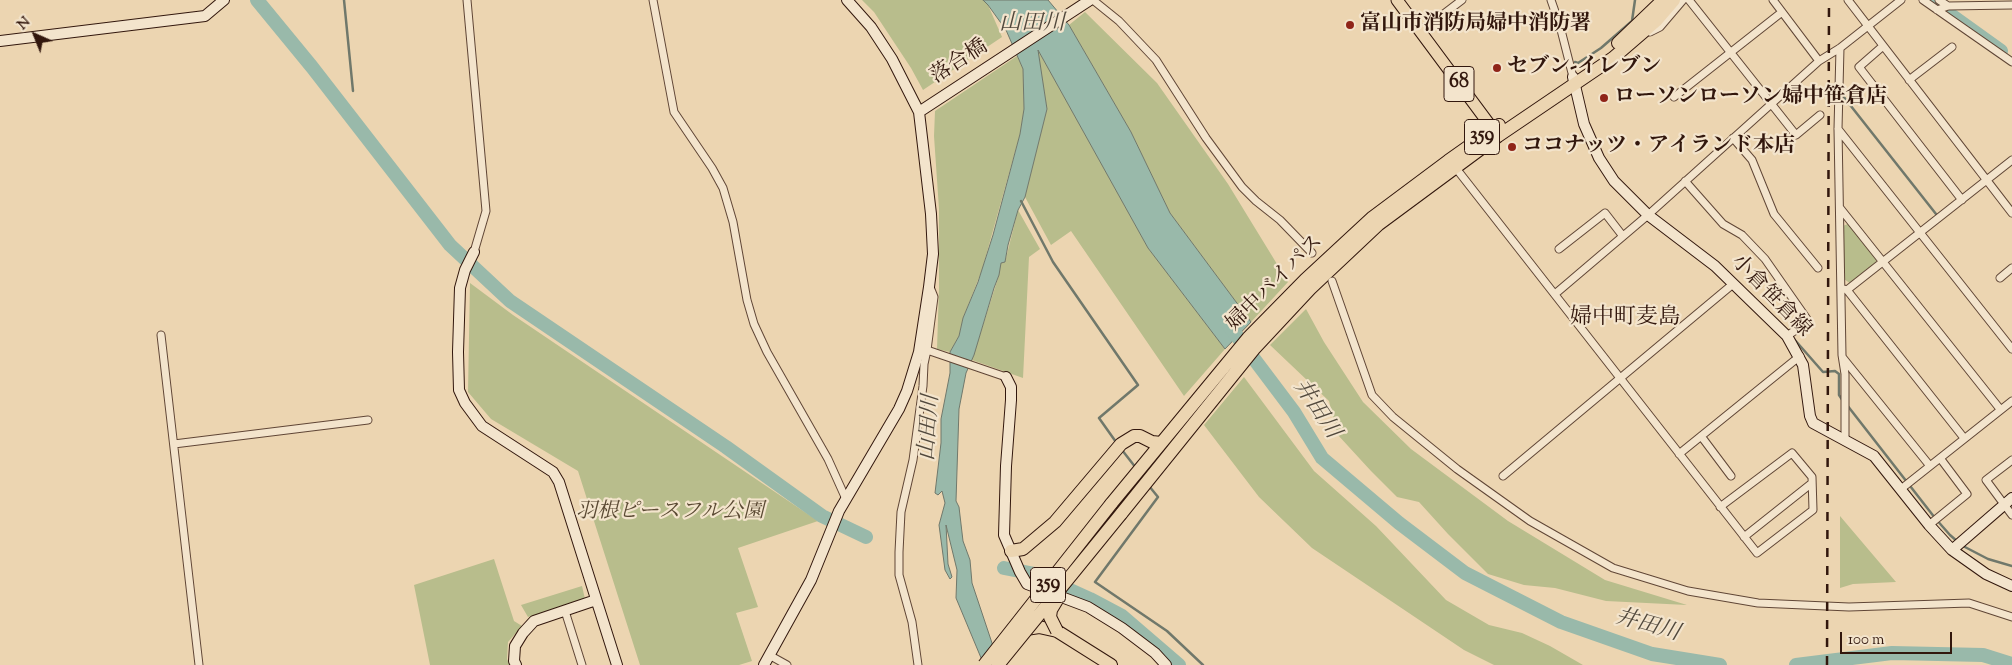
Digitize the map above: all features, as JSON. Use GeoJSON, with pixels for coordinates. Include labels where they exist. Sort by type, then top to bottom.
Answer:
{"type":"FeatureCollection","features":[{"type":"Feature","properties":{"kind":"highway","name":"婦中バイパス"},"geometry":{"type":"LineString","coordinates":[[1632,37],[1663,0]]}},
{"type":"Feature","properties":{"kind":"highway","name":"婦中バイパス"},"geometry":{"type":"LineString","coordinates":[[998,665],[1308,284],[1373,217],[1448,161],[1574,81],[1656,21],[1674,0]]}},
{"type":"Feature","properties":{"kind":"highway","name":"婦中バイパス"},"geometry":{"type":"LineString","coordinates":[[984,665],[1111,504],[1248,338],[1379,224],[1455,167],[1496,132]]}},
{"type":"Feature","properties":{"kind":"highway"},"geometry":{"type":"LineString","coordinates":[[1013,555],[1024,549],[1055,522],[1121,444],[1134,436],[1140,436],[1152,442],[1161,443]]}},
{"type":"Feature","properties":{"kind":"highway"},"geometry":{"type":"LineString","coordinates":[[1111,504],[1125,482],[1142,461],[1144,454],[1140,443],[1132,441],[1121,444]]}},
{"type":"Feature","properties":{"kind":"highway"},"geometry":{"type":"LineString","coordinates":[[1057,632],[1050,617],[1051,610],[1076,576],[1087,556]]}},
{"type":"Feature","properties":{"kind":"highway"},"geometry":{"type":"LineString","coordinates":[[1026,629],[1039,627],[1057,632],[1106,662]]}},
{"type":"Feature","properties":{"kind":"main road","name":"68"},"geometry":{"type":"LineString","coordinates":[[1397,0],[1496,132]]}},
{"type":"Feature","properties":{"kind":"street"},"geometry":{"type":"LineString","coordinates":[[0,40],[206,16],[224,0]]}},
{"type":"Feature","properties":{"kind":"street"},"geometry":{"type":"LineString","coordinates":[[467,0],[486,210],[474,252],[465,270],[460,288],[459,390],[465,403],[482,426],[552,472],[559,482],[617,665]]}},
{"type":"Feature","properties":{"kind":"street"},"geometry":{"type":"LineString","coordinates":[[653,0],[674,112],[723,188],[754,324],[767,352],[828,459],[846,499]]}},
{"type":"Feature","properties":{"kind":"street"},"geometry":{"type":"LineString","coordinates":[[764,665],[811,580],[839,511],[907,391],[919,352],[929,287],[933,254],[923,109],[871,27],[847,0]]}},
{"type":"Feature","properties":{"kind":"street"},"geometry":{"type":"LineString","coordinates":[[1091,0],[1119,21],[1156,60],[1206,138],[1242,187],[1280,220],[1312,253]]}},
{"type":"Feature","properties":{"kind":"street","name":"落合橋"},"geometry":{"type":"LineString","coordinates":[[923,109],[1091,0]]}},
{"type":"Feature","properties":{"kind":"street"},"geometry":{"type":"LineString","coordinates":[[1420,32],[1462,0]]}},
{"type":"Feature","properties":{"kind":"street"},"geometry":{"type":"LineString","coordinates":[[1551,0],[1560,26],[1574,81]]}},
{"type":"Feature","properties":{"kind":"street"},"geometry":{"type":"LineString","coordinates":[[1632,37],[1654,0]]}},
{"type":"Feature","properties":{"kind":"street"},"geometry":{"type":"LineString","coordinates":[[1632,37],[1660,27],[1683,0]]}},
{"type":"Feature","properties":{"kind":"street"},"geometry":{"type":"LineString","coordinates":[[1689,0],[1796,135],[1820,115]]}},
{"type":"Feature","properties":{"kind":"street"},"geometry":{"type":"LineString","coordinates":[[1773,0],[1819,61]]}},
{"type":"Feature","properties":{"kind":"street"},"geometry":{"type":"LineString","coordinates":[[1848,0],[2012,213]]}},
{"type":"Feature","properties":{"kind":"street"},"geometry":{"type":"LineString","coordinates":[[1555,294],[1622,235],[1648,215],[1819,61],[1840,48],[1901,0]]}},
{"type":"Feature","properties":{"kind":"street"},"geometry":{"type":"LineString","coordinates":[[1923,0],[2012,62]]}},
{"type":"Feature","properties":{"kind":"street"},"geometry":{"type":"LineString","coordinates":[[1940,0],[1948,6]]}},
{"type":"Feature","properties":{"kind":"street"},"geometry":{"type":"LineString","coordinates":[[1937,10],[1948,6],[2007,3]]}},
{"type":"Feature","properties":{"kind":"street"},"geometry":{"type":"LineString","coordinates":[[1674,97],[1782,12]]}},
{"type":"Feature","properties":{"kind":"street"},"geometry":{"type":"LineString","coordinates":[[1883,46],[1859,67],[1962,200]]}},
{"type":"Feature","properties":{"kind":"street"},"geometry":{"type":"LineString","coordinates":[[1909,80],[1952,47]]}},
{"type":"Feature","properties":{"kind":"street"},"geometry":{"type":"LineString","coordinates":[[1840,48],[1838,129],[1844,290],[1842,355],[1845,374],[1845,438]]}},
{"type":"Feature","properties":{"kind":"street","name":"小倉笹倉線"},"geometry":{"type":"LineString","coordinates":[[1574,81],[1584,124],[1599,158],[1614,181],[1648,215],[1715,266],[1787,336],[1800,356],[1803,365],[1810,416],[1813,423],[1845,438],[1874,456],[1902,489],[1929,526],[1952,550],[1986,574],[2012,586]]}},
{"type":"Feature","properties":{"kind":"street"},"geometry":{"type":"LineString","coordinates":[[1838,129],[2012,349]]}},
{"type":"Feature","properties":{"kind":"street"},"geometry":{"type":"LineString","coordinates":[[1733,138],[1752,160],[1774,214],[1818,268]]}},
{"type":"Feature","properties":{"kind":"street"},"geometry":{"type":"LineString","coordinates":[[1844,290],[1884,262],[2012,160]]}},
{"type":"Feature","properties":{"kind":"street"},"geometry":{"type":"LineString","coordinates":[[1455,167],[1720,507],[1757,553],[1813,510],[1812,477],[1792,453],[1720,507]]}},
{"type":"Feature","properties":{"kind":"street"},"geometry":{"type":"LineString","coordinates":[[1685,181],[1723,224],[1742,235],[1765,259],[1807,319],[1803,325],[1787,336]]}},
{"type":"Feature","properties":{"kind":"street"},"geometry":{"type":"LineString","coordinates":[[1840,208],[2000,410]]}},
{"type":"Feature","properties":{"kind":"street"},"geometry":{"type":"LineString","coordinates":[[1559,249],[1605,213],[1622,235]]}},
{"type":"Feature","properties":{"kind":"street"},"geometry":{"type":"LineString","coordinates":[[2000,278],[2012,268]]}},
{"type":"Feature","properties":{"kind":"street"},"geometry":{"type":"LineString","coordinates":[[1332,281],[1372,395],[1393,417],[1457,470],[1530,521],[1613,568],[1688,590],[1758,603],[1849,607],[1969,603],[2012,617]]}},
{"type":"Feature","properties":{"kind":"street"},"geometry":{"type":"LineString","coordinates":[[1503,476],[1733,284]]}},
{"type":"Feature","properties":{"kind":"street"},"geometry":{"type":"LineString","coordinates":[[918,665],[912,622],[899,575],[899,552],[901,512],[913,460],[923,386],[924,364],[929,351],[934,297],[929,287]]}},
{"type":"Feature","properties":{"kind":"street"},"geometry":{"type":"LineString","coordinates":[[1844,290],[1964,438]]}},
{"type":"Feature","properties":{"kind":"street"},"geometry":{"type":"LineString","coordinates":[[161,335],[199,665]]}},
{"type":"Feature","properties":{"kind":"street"},"geometry":{"type":"LineString","coordinates":[[929,351],[1006,377],[1011,388],[1003,518],[1004,535],[1027,584],[1088,607],[1122,628],[1155,653],[1166,665]]}},
{"type":"Feature","properties":{"kind":"street"},"geometry":{"type":"LineString","coordinates":[[1842,355],[1930,466]]}},
{"type":"Feature","properties":{"kind":"street"},"geometry":{"type":"LineString","coordinates":[[1679,454],[1800,356]]}},
{"type":"Feature","properties":{"kind":"street"},"geometry":{"type":"LineString","coordinates":[[1902,489],[2012,400]]}},
{"type":"Feature","properties":{"kind":"street"},"geometry":{"type":"LineString","coordinates":[[174,444],[368,420]]}},
{"type":"Feature","properties":{"kind":"street"},"geometry":{"type":"LineString","coordinates":[[1701,436],[1731,476]]}},
{"type":"Feature","properties":{"kind":"street"},"geometry":{"type":"LineString","coordinates":[[1929,526],[1967,494],[1940,458]]}},
{"type":"Feature","properties":{"kind":"street"},"geometry":{"type":"LineString","coordinates":[[2012,460],[1986,480],[2008,501],[2012,515]]}},
{"type":"Feature","properties":{"kind":"street"},"geometry":{"type":"LineString","coordinates":[[1744,537],[1812,483]]}},
{"type":"Feature","properties":{"kind":"street"},"geometry":{"type":"LineString","coordinates":[[1952,550],[2008,501]]}},
{"type":"Feature","properties":{"kind":"street"},"geometry":{"type":"LineString","coordinates":[[516,665],[514,660],[516,646],[534,621],[596,600]]}},
{"type":"Feature","properties":{"kind":"street"},"geometry":{"type":"LineString","coordinates":[[565,611],[582,665]]}},
{"type":"Feature","properties":{"kind":"street"},"geometry":{"type":"LineString","coordinates":[[769,655],[787,665]]}},
{"type":"Feature","properties":{"kind":"green space"},"geometry":{"type":"Polygon","coordinates":[[[862,0],[983,0],[988,5],[1002,37],[923,90],[911,68],[874,12],[862,0]]]}},
{"type":"Feature","properties":{"kind":"green space"},"geometry":{"type":"Polygon","coordinates":[[[1085,12],[1157,83],[1228,184],[1288,282],[1251,322],[1170,213],[1131,132],[1069,25],[1085,12]]]}},
{"type":"Feature","properties":{"kind":"green space"},"geometry":{"type":"Polygon","coordinates":[[[1037,48],[1148,248],[1225,349],[1184,396],[1071,231],[1051,245],[1025,197],[1047,109],[1037,48]]]}},
{"type":"Feature","properties":{"kind":"green space"},"geometry":{"type":"Polygon","coordinates":[[[1017,56],[1023,69],[1024,109],[1020,134],[982,270],[963,318],[959,336],[950,352],[937,349],[939,209],[934,136],[935,111],[1017,56]]]}},
{"type":"Feature","properties":{"kind":"green space"},"geometry":{"type":"Polygon","coordinates":[[[1018,210],[1040,249],[1029,257],[1023,378],[972,360],[999,275],[1001,263],[1005,262],[1018,210]]]}},
{"type":"Feature","properties":{"kind":"green space"},"geometry":{"type":"Polygon","coordinates":[[[1850,223],[1876,256],[1876,264],[1851,284],[1844,279],[1843,226],[1850,223]]]}},
{"type":"Feature","properties":{"kind":"green space","name":"羽根ピースフル公園"},"geometry":{"type":"Polygon","coordinates":[[[470,283],[513,315],[818,521],[738,548],[758,607],[736,613],[752,661],[739,665],[640,665],[578,471],[491,419],[468,392],[470,283]]]}},
{"type":"Feature","properties":{"kind":"green space"},"geometry":{"type":"Polygon","coordinates":[[[1306,309],[1324,342],[1363,402],[1411,449],[1508,521],[1605,580],[1687,605],[1606,601],[1555,588],[1524,585],[1488,574],[1419,502],[1397,497],[1371,471],[1337,434],[1329,401],[1270,345],[1306,309]]]}},
{"type":"Feature","properties":{"kind":"green space"},"geometry":{"type":"Polygon","coordinates":[[[1244,377],[1314,471],[1376,526],[1446,600],[1489,625],[1522,633],[1583,665],[1494,665],[1464,650],[1312,548],[1259,497],[1204,425],[1244,377]]]}},
{"type":"Feature","properties":{"kind":"green space"},"geometry":{"type":"Polygon","coordinates":[[[1840,516],[1896,582],[1853,584],[1840,588],[1840,516]]]}},
{"type":"Feature","properties":{"kind":"green space"},"geometry":{"type":"Polygon","coordinates":[[[494,559],[514,621],[522,626],[508,642],[507,659],[510,665],[430,665],[414,585],[494,559]]]}},
{"type":"Feature","properties":{"kind":"green space"},"geometry":{"type":"Polygon","coordinates":[[[582,586],[585,599],[528,617],[521,605],[582,586]]]}},
{"type":"Feature","properties":{"kind":"water","name":"山田川"},"geometry":{"type":"Polygon","coordinates":[[[983,0],[1048,0],[1069,25],[1131,132],[1170,213],[1251,322],[1225,349],[1148,248],[1038,50],[1047,109],[1025,197],[1018,210],[1005,262],[1001,263],[974,355],[966,373],[959,409],[956,501],[959,507],[963,541],[970,560],[972,583],[993,646],[984,665],[956,598],[957,570],[946,525],[948,564],[952,577],[950,579],[945,570],[939,525],[945,503],[942,491],[938,495],[935,493],[941,443],[941,419],[950,373],[950,352],[959,336],[963,318],[978,282],[993,235],[1020,134],[1024,109],[1023,69],[1006,30],[983,0]]]}},
{"type":"Feature","properties":{"kind":"waterway"},"geometry":{"type":"LineString","coordinates":[[257,0],[312,67],[450,245],[510,301],[726,447],[822,516],[866,537]]}},
{"type":"Feature","properties":{"kind":"waterway"},"geometry":{"type":"LineString","coordinates":[[344,0],[353,91]]}},
{"type":"Feature","properties":{"kind":"waterway"},"geometry":{"type":"LineString","coordinates":[[1575,62],[1578,63],[1601,48],[1632,21],[1635,0]]}},
{"type":"Feature","properties":{"kind":"waterway"},"geometry":{"type":"LineString","coordinates":[[1930,0],[2001,51]]}},
{"type":"Feature","properties":{"kind":"waterway"},"geometry":{"type":"LineString","coordinates":[[1843,96],[1936,214]]}},
{"type":"Feature","properties":{"kind":"waterway"},"geometry":{"type":"LineString","coordinates":[[1021,201],[1053,262],[1138,385],[1099,418],[1116,442]]}},
{"type":"Feature","properties":{"kind":"waterway","name":"井田川"},"geometry":{"type":"LineString","coordinates":[[1227,323],[1294,412],[1322,458],[1399,523],[1465,573],[1561,622],[1652,654],[1720,665]]}},
{"type":"Feature","properties":{"kind":"waterway"},"geometry":{"type":"LineString","coordinates":[[1794,339],[1823,372],[1835,371],[1839,374],[1839,395],[1843,401]]}},
{"type":"Feature","properties":{"kind":"waterway"},"geometry":{"type":"LineString","coordinates":[[1847,405],[1935,518],[1958,542]]}},
{"type":"Feature","properties":{"kind":"waterway"},"geometry":{"type":"LineString","coordinates":[[1122,450],[1136,468]]}},
{"type":"Feature","properties":{"kind":"waterway"},"geometry":{"type":"LineString","coordinates":[[1149,486],[1158,497],[1095,582],[1167,631],[1203,665]]}},
{"type":"Feature","properties":{"kind":"waterway"},"geometry":{"type":"LineString","coordinates":[[1963,546],[1988,559],[2012,566]]}},
{"type":"Feature","properties":{"kind":"waterway","name":"山田川"},"geometry":{"type":"LineString","coordinates":[[1004,568],[1035,574],[1122,616],[1179,665]]}},
{"type":"Feature","properties":{"kind":"waterway","name":"井田川"},"geometry":{"type":"LineString","coordinates":[[1796,665],[1892,653],[1983,655],[2012,664]]}},
{"type":"Feature","properties":{"kind":"railway"},"geometry":{"type":"LineString","coordinates":[[1827,665],[1829,0]]}},
{"type":"Feature","properties":{"kind":"place","name":"富山市消防局婦中消防署"},"geometry":{"type":"Point","coordinates":[1350,25]}},
{"type":"Feature","properties":{"kind":"place","name":"セブン-イレブン"},"geometry":{"type":"Point","coordinates":[1497,68]}},
{"type":"Feature","properties":{"kind":"place","name":"ローソンローソン婦中笹倉店"},"geometry":{"type":"Point","coordinates":[1604,98]}},
{"type":"Feature","properties":{"kind":"place","name":"ココナッツ・アイランド本店"},"geometry":{"type":"Point","coordinates":[1512,147]}},
{"type":"Feature","properties":{"kind":"district","name":"婦中町麦島"},"geometry":{"type":"Point","coordinates":[1625,319]}}]}
